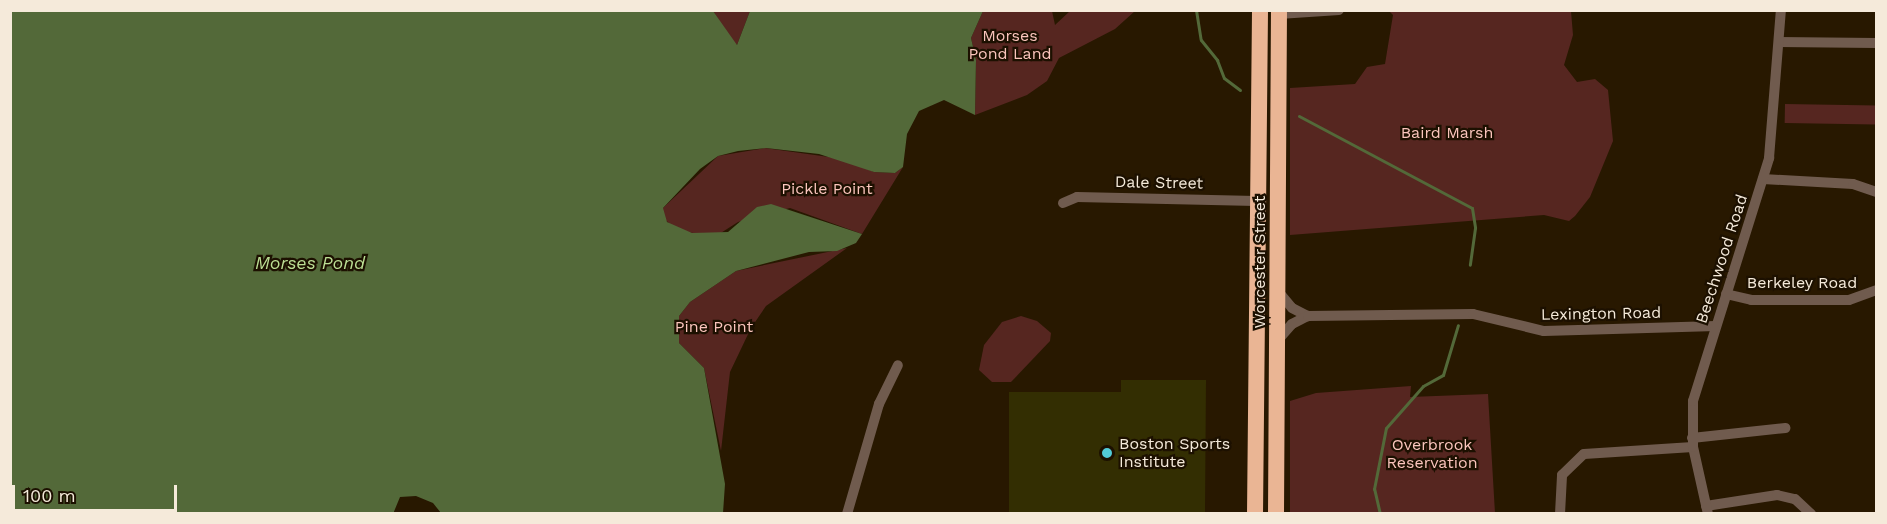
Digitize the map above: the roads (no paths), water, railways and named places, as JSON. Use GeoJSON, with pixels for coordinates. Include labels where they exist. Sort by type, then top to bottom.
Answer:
{"type":"FeatureCollection","features":[{"type":"Feature","properties":{"kind":"highway","name":"Worcester Street"},"geometry":{"type":"LineString","coordinates":[[1255,513],[1256,201],[1260,10]]}},
{"type":"Feature","properties":{"kind":"highway","name":"Worcester Street"},"geometry":{"type":"LineString","coordinates":[[1275,513],[1279,12]]}},
{"type":"Feature","properties":{"kind":"street"},"geometry":{"type":"LineString","coordinates":[[1279,12],[1340,10]]}},
{"type":"Feature","properties":{"kind":"street","name":"Beechwood Road"},"geometry":{"type":"LineString","coordinates":[[1707,510],[1693,443],[1696,390],[1763,179],[1781,10]]}},
{"type":"Feature","properties":{"kind":"street"},"geometry":{"type":"LineString","coordinates":[[1779,42],[1876,44]]}},
{"type":"Feature","properties":{"kind":"street"},"geometry":{"type":"LineString","coordinates":[[1763,179],[1853,184],[1876,192]]}},
{"type":"Feature","properties":{"kind":"street","name":"Dale Street"},"geometry":{"type":"LineString","coordinates":[[1063,203],[1088,197],[1256,201]]}},
{"type":"Feature","properties":{"kind":"street"},"geometry":{"type":"LineString","coordinates":[[1277,290],[1294,309],[1308,316]]}},
{"type":"Feature","properties":{"kind":"street","name":"Berkeley Road"},"geometry":{"type":"LineString","coordinates":[[1726,294],[1751,300],[1849,300],[1876,290]]}},
{"type":"Feature","properties":{"kind":"street","name":"Lexington Road"},"geometry":{"type":"LineString","coordinates":[[1308,316],[1473,314],[1544,330],[1716,326]]}},
{"type":"Feature","properties":{"kind":"street"},"geometry":{"type":"LineString","coordinates":[[1277,342],[1292,324],[1308,316]]}},
{"type":"Feature","properties":{"kind":"street"},"geometry":{"type":"LineString","coordinates":[[847,513],[879,404],[898,365]]}},
{"type":"Feature","properties":{"kind":"street"},"geometry":{"type":"LineString","coordinates":[[1560,513],[1562,475],[1584,454],[1693,443],[1785,428]]}},
{"type":"Feature","properties":{"kind":"street"},"geometry":{"type":"LineString","coordinates":[[1707,510],[1777,495],[1795,499],[1811,513]]}},
{"type":"Feature","properties":{"kind":"water","name":"Morses Pond"},"geometry":{"type":"Polygon","coordinates":[[[11,11],[713,11],[737,45],[750,11],[983,11],[971,38],[976,60],[975,115],[944,100],[919,111],[907,134],[903,167],[895,173],[874,172],[819,154],[766,148],[738,151],[718,156],[700,169],[663,208],[667,222],[692,233],[728,232],[757,207],[771,204],[862,234],[856,243],[837,251],[809,252],[736,271],[690,302],[679,316],[679,343],[704,368],[725,484],[723,513],[441,513],[433,503],[416,496],[400,497],[393,514],[11,513],[11,11]]]}},
{"type":"Feature","properties":{"kind":"waterway"},"geometry":{"type":"LineString","coordinates":[[1196,10],[1201,40],[1217,60],[1224,78],[1240,90]]}},
{"type":"Feature","properties":{"kind":"waterway"},"geometry":{"type":"LineString","coordinates":[[1299,116],[1472,208],[1475,228],[1470,265]]}},
{"type":"Feature","properties":{"kind":"waterway"},"geometry":{"type":"LineString","coordinates":[[1380,514],[1374,489],[1386,428],[1423,386],[1443,375],[1458,325]]}},
{"type":"Feature","properties":{"kind":"place","name":"Boston Sports Institute"},"geometry":{"type":"Point","coordinates":[1107,453]}},
{"type":"Feature","properties":{"kind":"park label","name":"Morses Pond Land"},"geometry":{"type":"Point","coordinates":[1010,45]}},
{"type":"Feature","properties":{"kind":"park label","name":"Baird Marsh"},"geometry":{"type":"Point","coordinates":[1447,133]}},
{"type":"Feature","properties":{"kind":"park label","name":"Pickle Point"},"geometry":{"type":"Point","coordinates":[827,189]}},
{"type":"Feature","properties":{"kind":"park label","name":"Pine Point"},"geometry":{"type":"Point","coordinates":[714,327]}},
{"type":"Feature","properties":{"kind":"park label","name":"Overbrook Reservation"},"geometry":{"type":"Point","coordinates":[1432,454]}}]}
